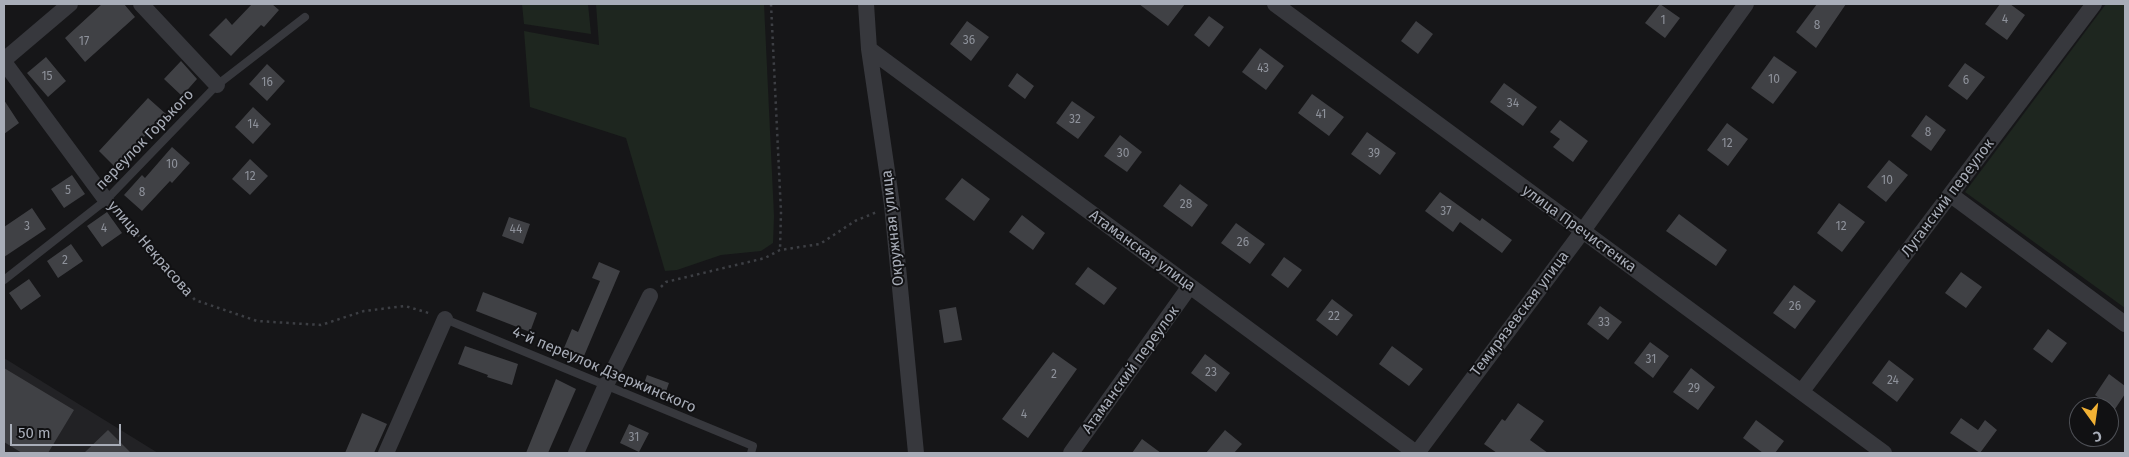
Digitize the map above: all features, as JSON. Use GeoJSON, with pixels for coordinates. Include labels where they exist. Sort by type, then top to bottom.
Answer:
{"type":"FeatureCollection","features":[{"type":"Feature","properties":{"kind":"street"},"geometry":{"type":"LineString","coordinates":[[4,61],[70,4]]}},
{"type":"Feature","properties":{"kind":"street"},"geometry":{"type":"LineString","coordinates":[[141,4],[218,85]]}},
{"type":"Feature","properties":{"kind":"street","name":"Окружная улица"},"geometry":{"type":"LineString","coordinates":[[866,4],[869,49],[892,205],[916,453]]}},
{"type":"Feature","properties":{"kind":"street","name":"улица Пречистенка"},"geometry":{"type":"LineString","coordinates":[[1276,4],[1582,232],[1802,391],[1884,453]]}},
{"type":"Feature","properties":{"kind":"street","name":"Темирязевская улица"},"geometry":{"type":"LineString","coordinates":[[1416,453],[1582,232],[1745,4]]}},
{"type":"Feature","properties":{"kind":"street","name":"Луганский переулок"},"geometry":{"type":"LineString","coordinates":[[1802,391],[2094,4]]}},
{"type":"Feature","properties":{"kind":"street","name":"Атаманская улица"},"geometry":{"type":"LineString","coordinates":[[869,49],[1416,453]]}},
{"type":"Feature","properties":{"kind":"street","name":"улица Некрасова"},"geometry":{"type":"LineString","coordinates":[[4,61],[106,200]]}},
{"type":"Feature","properties":{"kind":"street"},"geometry":{"type":"LineString","coordinates":[[1951,194],[2125,324]]}},
{"type":"Feature","properties":{"kind":"street","name":"Атаманский переулок"},"geometry":{"type":"LineString","coordinates":[[1071,453],[1190,286]]}},
{"type":"Feature","properties":{"kind":"street"},"geometry":{"type":"LineString","coordinates":[[576,453],[606,385],[650,296]]}},
{"type":"Feature","properties":{"kind":"street"},"geometry":{"type":"LineString","coordinates":[[386,453],[445,319]]}},
{"type":"Feature","properties":{"kind":"lane","name":"переулок Горького"},"geometry":{"type":"LineString","coordinates":[[4,280],[106,200],[218,85],[305,17]]}},
{"type":"Feature","properties":{"kind":"lane","name":"4-й переулок Дзержинского"},"geometry":{"type":"LineString","coordinates":[[445,319],[606,385],[752,450]]}},
{"type":"Feature","properties":{"kind":"path"},"geometry":{"type":"LineString","coordinates":[[771,4],[781,212],[780,250]]}},
{"type":"Feature","properties":{"kind":"path","name":"улица Некрасова"},"geometry":{"type":"LineString","coordinates":[[106,200],[195,300],[257,321],[321,325],[364,311],[405,306],[445,319]]}},
{"type":"Feature","properties":{"kind":"path"},"geometry":{"type":"LineString","coordinates":[[650,296],[666,282],[765,258],[780,250],[820,244],[855,221],[892,205]]}},
{"type":"Feature","properties":{"kind":"shaded area"},"geometry":{"type":"Polygon","coordinates":[[[522,4],[588,4],[591,34],[524,24],[522,4]]]}},
{"type":"Feature","properties":{"kind":"shaded area"},"geometry":{"type":"Polygon","coordinates":[[[596,4],[764,4],[774,216],[773,243],[761,251],[721,255],[677,270],[665,271],[626,138],[530,107],[524,31],[599,45],[596,4]]]}},
{"type":"Feature","properties":{"kind":"shaded area"},"geometry":{"type":"Polygon","coordinates":[[[2106,4],[2125,4],[2125,308],[1965,192],[2106,4]]]}},
{"type":"Feature","properties":{"kind":"shaded area"},"geometry":{"type":"Polygon","coordinates":[[[4,358],[158,453],[4,453],[4,358]]]}},
{"type":"Feature","properties":{"kind":"building"},"geometry":{"type":"Polygon","coordinates":[[[102,4],[124,4],[135,17],[85,62],[65,38],[102,4]]]}},
{"type":"Feature","properties":{"kind":"building"},"geometry":{"type":"Polygon","coordinates":[[[252,4],[272,4],[279,10],[264,27],[261,25],[231,56],[209,35],[226,18],[232,25],[252,4]]]}},
{"type":"Feature","properties":{"kind":"building"},"geometry":{"type":"Polygon","coordinates":[[[1139,4],[1185,4],[1168,26],[1139,4]]]}},
{"type":"Feature","properties":{"kind":"building"},"geometry":{"type":"Polygon","coordinates":[[[1660,4],[1680,18],[1665,38],[1645,23],[1660,4]]]}},
{"type":"Feature","properties":{"kind":"building"},"geometry":{"type":"Polygon","coordinates":[[[1817,4],[1846,4],[1816,48],[1796,32],[1817,4]]]}},
{"type":"Feature","properties":{"kind":"building"},"geometry":{"type":"Polygon","coordinates":[[[2000,4],[2010,4],[2025,15],[2007,40],[1985,24],[2000,4]]]}},
{"type":"Feature","properties":{"kind":"building"},"geometry":{"type":"Polygon","coordinates":[[[1209,16],[1224,27],[1209,47],[1194,35],[1209,16]]]}},
{"type":"Feature","properties":{"kind":"building"},"geometry":{"type":"Polygon","coordinates":[[[967,21],[989,37],[971,61],[950,44],[967,21]]]}},
{"type":"Feature","properties":{"kind":"building"},"geometry":{"type":"Polygon","coordinates":[[[1416,21],[1433,34],[1418,54],[1401,41],[1416,21]]]}},
{"type":"Feature","properties":{"kind":"building"},"geometry":{"type":"Polygon","coordinates":[[[1260,48],[1284,66],[1266,90],[1242,72],[1260,48]]]}},
{"type":"Feature","properties":{"kind":"building"},"geometry":{"type":"Polygon","coordinates":[[[1774,56],[1797,72],[1773,104],[1751,88],[1774,56]]]}},
{"type":"Feature","properties":{"kind":"building"},"geometry":{"type":"Polygon","coordinates":[[[46,57],[66,81],[48,97],[27,73],[46,57]]]}},
{"type":"Feature","properties":{"kind":"building"},"geometry":{"type":"Polygon","coordinates":[[[181,61],[197,79],[182,96],[164,79],[181,61]]]}},
{"type":"Feature","properties":{"kind":"building"},"geometry":{"type":"Polygon","coordinates":[[[1965,63],[1985,77],[1967,100],[1948,86],[1965,63]]]}},
{"type":"Feature","properties":{"kind":"building"},"geometry":{"type":"Polygon","coordinates":[[[267,64],[285,81],[267,101],[249,84],[267,64]]]}},
{"type":"Feature","properties":{"kind":"building"},"geometry":{"type":"Polygon","coordinates":[[[1017,73],[1034,86],[1025,99],[1008,86],[1017,73]]]}},
{"type":"Feature","properties":{"kind":"building"},"geometry":{"type":"Polygon","coordinates":[[[1504,83],[1537,107],[1523,126],[1490,102],[1504,83]]]}},
{"type":"Feature","properties":{"kind":"building"},"geometry":{"type":"Polygon","coordinates":[[[1312,94],[1344,117],[1329,136],[1298,113],[1312,94]]]}},
{"type":"Feature","properties":{"kind":"building"},"geometry":{"type":"Polygon","coordinates":[[[148,98],[166,114],[115,167],[99,151],[148,98]]]}},
{"type":"Feature","properties":{"kind":"building"},"geometry":{"type":"Polygon","coordinates":[[[4,100],[19,123],[4,134],[4,100]]]}},
{"type":"Feature","properties":{"kind":"building"},"geometry":{"type":"Polygon","coordinates":[[[1072,101],[1095,117],[1078,139],[1056,123],[1072,101]]]}},
{"type":"Feature","properties":{"kind":"building"},"geometry":{"type":"Polygon","coordinates":[[[253,107],[271,124],[253,144],[235,127],[253,107]]]}},
{"type":"Feature","properties":{"kind":"building"},"geometry":{"type":"Polygon","coordinates":[[[1926,115],[1946,130],[1931,151],[1911,136],[1926,115]]]}},
{"type":"Feature","properties":{"kind":"building"},"geometry":{"type":"Polygon","coordinates":[[[1560,120],[1588,141],[1573,162],[1553,147],[1560,139],[1550,132],[1560,120]]]}},
{"type":"Feature","properties":{"kind":"building"},"geometry":{"type":"Polygon","coordinates":[[[1727,123],[1748,139],[1728,166],[1707,150],[1727,123]]]}},
{"type":"Feature","properties":{"kind":"building"},"geometry":{"type":"Polygon","coordinates":[[[1367,132],[1396,153],[1380,175],[1351,154],[1367,132]]]}},
{"type":"Feature","properties":{"kind":"building"},"geometry":{"type":"Polygon","coordinates":[[[1120,135],[1142,152],[1127,172],[1104,156],[1120,135]]]}},
{"type":"Feature","properties":{"kind":"building"},"geometry":{"type":"Polygon","coordinates":[[[172,147],[190,163],[142,211],[124,195],[142,175],[145,178],[172,147]]]}},
{"type":"Feature","properties":{"kind":"building"},"geometry":{"type":"Polygon","coordinates":[[[250,159],[268,176],[250,195],[232,179],[250,159]]]}},
{"type":"Feature","properties":{"kind":"building"},"geometry":{"type":"Polygon","coordinates":[[[1889,160],[1908,175],[1886,202],[1867,187],[1889,160]]]}},
{"type":"Feature","properties":{"kind":"building"},"geometry":{"type":"Polygon","coordinates":[[[72,175],[85,194],[64,208],[51,189],[72,175]]]}},
{"type":"Feature","properties":{"kind":"building"},"geometry":{"type":"Polygon","coordinates":[[[962,178],[990,199],[974,221],[945,199],[962,178]]]}},
{"type":"Feature","properties":{"kind":"building"},"geometry":{"type":"Polygon","coordinates":[[[1180,184],[1208,205],[1192,227],[1163,206],[1180,184]]]}},
{"type":"Feature","properties":{"kind":"building"},"geometry":{"type":"Polygon","coordinates":[[[1440,192],[1480,221],[1482,218],[1512,240],[1502,253],[1460,222],[1453,232],[1425,211],[1440,192]]]}},
{"type":"Feature","properties":{"kind":"building"},"geometry":{"type":"Polygon","coordinates":[[[1839,203],[1865,222],[1842,252],[1817,233],[1839,203]]]}},
{"type":"Feature","properties":{"kind":"building"},"geometry":{"type":"Polygon","coordinates":[[[32,208],[46,229],[4,257],[4,227],[32,208]]]}},
{"type":"Feature","properties":{"kind":"building"},"geometry":{"type":"Polygon","coordinates":[[[107,212],[122,233],[102,247],[87,226],[107,212]]]}},
{"type":"Feature","properties":{"kind":"building"},"geometry":{"type":"Polygon","coordinates":[[[1679,214],[1727,250],[1716,266],[1666,231],[1679,214]]]}},
{"type":"Feature","properties":{"kind":"building"},"geometry":{"type":"Polygon","coordinates":[[[1022,215],[1045,233],[1033,250],[1009,232],[1022,215]]]}},
{"type":"Feature","properties":{"kind":"building"},"geometry":{"type":"Polygon","coordinates":[[[509,217],[530,224],[523,244],[502,236],[509,217]]]}},
{"type":"Feature","properties":{"kind":"building"},"geometry":{"type":"Polygon","coordinates":[[[1236,223],[1265,244],[1250,264],[1221,243],[1236,223]]]}},
{"type":"Feature","properties":{"kind":"building"},"geometry":{"type":"Polygon","coordinates":[[[71,244],[83,261],[58,278],[47,261],[71,244]]]}},
{"type":"Feature","properties":{"kind":"building"},"geometry":{"type":"Polygon","coordinates":[[[1284,257],[1302,270],[1288,288],[1271,275],[1284,257]]]}},
{"type":"Feature","properties":{"kind":"building"},"geometry":{"type":"Polygon","coordinates":[[[599,262],[620,271],[584,356],[564,348],[572,329],[578,332],[600,281],[592,278],[599,262]]]}},
{"type":"Feature","properties":{"kind":"building"},"geometry":{"type":"Polygon","coordinates":[[[1088,267],[1117,288],[1104,305],[1075,284],[1088,267]]]}},
{"type":"Feature","properties":{"kind":"building"},"geometry":{"type":"Polygon","coordinates":[[[1961,272],[1982,287],[1966,308],[1945,293],[1961,272]]]}},
{"type":"Feature","properties":{"kind":"building"},"geometry":{"type":"Polygon","coordinates":[[[29,279],[41,296],[21,310],[9,293],[29,279]]]}},
{"type":"Feature","properties":{"kind":"building"},"geometry":{"type":"Polygon","coordinates":[[[1794,285],[1816,301],[1795,329],[1773,313],[1794,285]]]}},
{"type":"Feature","properties":{"kind":"building"},"geometry":{"type":"Polygon","coordinates":[[[483,292],[537,313],[530,332],[476,311],[483,292]]]}},
{"type":"Feature","properties":{"kind":"building"},"geometry":{"type":"Polygon","coordinates":[[[1332,299],[1353,315],[1337,336],[1316,320],[1332,299]]]}},
{"type":"Feature","properties":{"kind":"building"},"geometry":{"type":"Polygon","coordinates":[[[1600,306],[1622,322],[1608,340],[1587,324],[1600,306]]]}},
{"type":"Feature","properties":{"kind":"building"},"geometry":{"type":"Polygon","coordinates":[[[956,307],[962,340],[944,343],[939,310],[956,307]]]}},
{"type":"Feature","properties":{"kind":"building"},"geometry":{"type":"Polygon","coordinates":[[[2048,329],[2067,343],[2052,363],[2033,349],[2048,329]]]}},
{"type":"Feature","properties":{"kind":"building"},"geometry":{"type":"Polygon","coordinates":[[[1650,342],[1669,356],[1653,378],[1634,363],[1650,342]]]}},
{"type":"Feature","properties":{"kind":"building"},"geometry":{"type":"Polygon","coordinates":[[[465,346],[518,364],[512,385],[487,377],[488,375],[458,364],[465,346]]]}},
{"type":"Feature","properties":{"kind":"building"},"geometry":{"type":"Polygon","coordinates":[[[1392,346],[1423,369],[1409,386],[1379,364],[1392,346]]]}},
{"type":"Feature","properties":{"kind":"building"},"geometry":{"type":"Polygon","coordinates":[[[1053,352],[1077,369],[1028,438],[1002,419],[1053,352]]]}},
{"type":"Feature","properties":{"kind":"building"},"geometry":{"type":"Polygon","coordinates":[[[1205,354],[1230,373],[1216,392],[1191,373],[1205,354]]]}},
{"type":"Feature","properties":{"kind":"building"},"geometry":{"type":"Polygon","coordinates":[[[1889,360],[1914,379],[1897,402],[1872,383],[1889,360]]]}},
{"type":"Feature","properties":{"kind":"building"},"geometry":{"type":"Polygon","coordinates":[[[4,368],[74,410],[48,453],[22,453],[4,442],[4,368]]]}},
{"type":"Feature","properties":{"kind":"building"},"geometry":{"type":"Polygon","coordinates":[[[1691,368],[1715,387],[1698,410],[1673,392],[1691,368]]]}},
{"type":"Feature","properties":{"kind":"building"},"geometry":{"type":"Polygon","coordinates":[[[2109,374],[2125,386],[2125,394],[2119,403],[2119,397],[2098,397],[2095,395],[2109,374]]]}},
{"type":"Feature","properties":{"kind":"building"},"geometry":{"type":"Polygon","coordinates":[[[647,375],[669,383],[663,400],[641,392],[647,375]]]}},
{"type":"Feature","properties":{"kind":"building"},"geometry":{"type":"Polygon","coordinates":[[[556,379],[576,389],[548,453],[526,453],[556,379]]]}},
{"type":"Feature","properties":{"kind":"building"},"geometry":{"type":"Polygon","coordinates":[[[1518,403],[1544,421],[1530,440],[1548,453],[1497,453],[1484,444],[1502,419],[1505,421],[1518,403]]]}},
{"type":"Feature","properties":{"kind":"building"},"geometry":{"type":"Polygon","coordinates":[[[362,413],[387,424],[374,453],[345,453],[362,413]]]}},
{"type":"Feature","properties":{"kind":"building"},"geometry":{"type":"Polygon","coordinates":[[[1961,418],[1978,430],[1985,420],[1997,430],[1980,453],[1950,433],[1961,418]]]}},
{"type":"Feature","properties":{"kind":"building"},"geometry":{"type":"Polygon","coordinates":[[[1756,420],[1784,441],[1775,453],[1763,453],[1743,438],[1756,420]]]}},
{"type":"Feature","properties":{"kind":"building"},"geometry":{"type":"Polygon","coordinates":[[[629,424],[649,433],[639,452],[620,443],[629,424]]]}},
{"type":"Feature","properties":{"kind":"building"},"geometry":{"type":"Polygon","coordinates":[[[108,430],[131,453],[84,453],[108,430]]]}},
{"type":"Feature","properties":{"kind":"building"},"geometry":{"type":"Polygon","coordinates":[[[1225,430],[1242,444],[1234,453],[1206,453],[1225,430]]]}},
{"type":"Feature","properties":{"kind":"building"},"geometry":{"type":"Polygon","coordinates":[[[1142,439],[1161,453],[1132,453],[1142,439]]]}}]}
